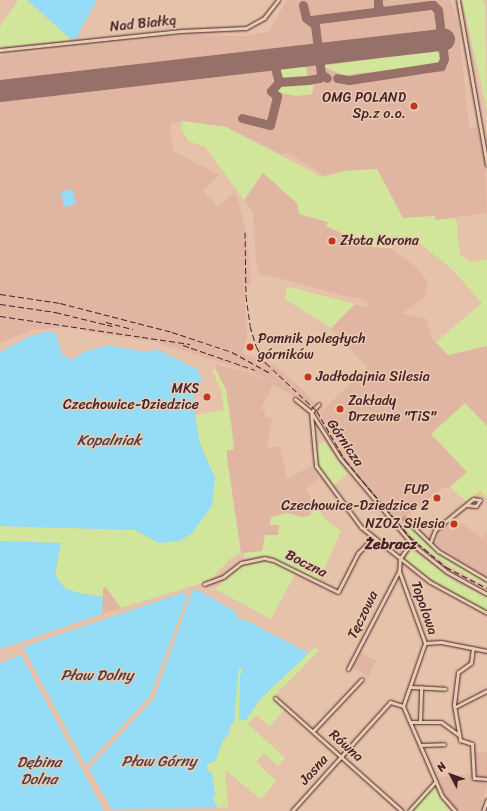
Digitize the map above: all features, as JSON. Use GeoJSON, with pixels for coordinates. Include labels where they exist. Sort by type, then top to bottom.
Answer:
{"type":"FeatureCollection","features":[{"type":"Feature","properties":{"kind":"street","name":"Nad Białką"},"geometry":{"type":"LineString","coordinates":[[0,50],[181,31],[246,28],[264,18],[278,0]]}},
{"type":"Feature","properties":{"kind":"street"},"geometry":{"type":"LineString","coordinates":[[458,0],[487,164]]}},
{"type":"Feature","properties":{"kind":"street","name":"Górnicza"},"geometry":{"type":"LineString","coordinates":[[295,399],[311,412],[340,458],[411,543],[447,572],[487,594]]}},
{"type":"Feature","properties":{"kind":"street"},"geometry":{"type":"LineString","coordinates":[[311,412],[319,404]]}},
{"type":"Feature","properties":{"kind":"street","name":"Górnicza"},"geometry":{"type":"LineString","coordinates":[[311,412],[316,466],[338,499],[361,527],[430,582],[487,613]]}},
{"type":"Feature","properties":{"kind":"street"},"geometry":{"type":"LineString","coordinates":[[430,543],[435,530],[468,505]]}},
{"type":"Feature","properties":{"kind":"street"},"geometry":{"type":"LineString","coordinates":[[405,519],[438,551],[487,580]]}},
{"type":"Feature","properties":{"kind":"street","name":"Boczna"},"geometry":{"type":"LineString","coordinates":[[204,584],[223,577],[242,563],[264,558],[273,560],[338,592],[358,553],[373,538]]}},
{"type":"Feature","properties":{"kind":"street"},"geometry":{"type":"LineString","coordinates":[[400,558],[411,543]]}},
{"type":"Feature","properties":{"kind":"street","name":"Topolowa"},"geometry":{"type":"LineString","coordinates":[[400,558],[399,571],[425,643],[411,687],[403,706]]}},
{"type":"Feature","properties":{"kind":"street","name":"Tęczowa"},"geometry":{"type":"LineString","coordinates":[[348,669],[399,571]]}},
{"type":"Feature","properties":{"kind":"street"},"geometry":{"type":"LineString","coordinates":[[425,643],[441,642],[487,651]]}},
{"type":"Feature","properties":{"kind":"street"},"geometry":{"type":"LineString","coordinates":[[473,648],[471,663],[458,672],[453,697],[461,741],[472,744],[474,778],[487,779]]}},
{"type":"Feature","properties":{"kind":"street"},"geometry":{"type":"LineString","coordinates":[[313,731],[362,679]]}},
{"type":"Feature","properties":{"kind":"street"},"geometry":{"type":"LineString","coordinates":[[411,687],[445,689]]}},
{"type":"Feature","properties":{"kind":"street"},"geometry":{"type":"LineString","coordinates":[[420,687],[420,721]]}},
{"type":"Feature","properties":{"kind":"street"},"geometry":{"type":"LineString","coordinates":[[455,707],[487,691]]}},
{"type":"Feature","properties":{"kind":"street","name":"Równa"},"geometry":{"type":"LineString","coordinates":[[275,698],[402,811]]}},
{"type":"Feature","properties":{"kind":"street","name":"Jasna"},"geometry":{"type":"LineString","coordinates":[[292,811],[390,702],[403,706]]}},
{"type":"Feature","properties":{"kind":"street"},"geometry":{"type":"LineString","coordinates":[[403,706],[442,796],[455,811]]}},
{"type":"Feature","properties":{"kind":"street"},"geometry":{"type":"LineString","coordinates":[[410,722],[441,722],[460,736]]}},
{"type":"Feature","properties":{"kind":"street"},"geometry":{"type":"LineString","coordinates":[[420,745],[444,744]]}},
{"type":"Feature","properties":{"kind":"street"},"geometry":{"type":"LineString","coordinates":[[409,811],[436,781]]}},
{"type":"Feature","properties":{"kind":"street"},"geometry":{"type":"LineString","coordinates":[[483,811],[487,800]]}},
{"type":"Feature","properties":{"kind":"shaded area"},"geometry":{"type":"Polygon","coordinates":[[[287,0],[450,0],[458,21],[469,128],[477,127],[485,162],[487,213],[435,220],[435,216],[403,218],[377,169],[344,171],[325,176],[289,153],[281,154],[226,127],[182,121],[170,124],[173,151],[219,175],[203,191],[218,207],[235,192],[238,201],[247,235],[251,286],[244,285],[247,338],[242,353],[277,367],[314,402],[312,405],[310,406],[301,397],[293,396],[252,372],[152,341],[87,332],[84,329],[67,327],[31,330],[0,343],[0,56],[185,35],[245,36],[269,31],[287,0]]]}},
{"type":"Feature","properties":{"kind":"shaded area"},"geometry":{"type":"Polygon","coordinates":[[[263,173],[297,203],[299,214],[328,222],[326,226],[373,247],[391,248],[418,269],[428,282],[424,298],[402,313],[427,319],[432,339],[448,355],[487,346],[487,426],[465,403],[467,472],[450,487],[442,488],[399,522],[343,452],[320,413],[367,367],[331,328],[355,304],[367,308],[370,304],[356,297],[352,298],[268,275],[260,276],[256,260],[253,213],[244,200],[263,173]]]}},
{"type":"Feature","properties":{"kind":"shaded area"},"geometry":{"type":"Polygon","coordinates":[[[216,364],[250,373],[273,385],[261,409],[265,411],[265,416],[272,418],[267,447],[280,447],[287,479],[311,466],[319,479],[306,489],[311,497],[312,515],[302,517],[287,513],[279,525],[278,535],[262,551],[241,553],[237,536],[227,458],[227,450],[234,449],[231,423],[226,390],[215,368],[216,364]]]}},
{"type":"Feature","properties":{"kind":"shaded area"},"geometry":{"type":"Polygon","coordinates":[[[461,523],[482,538],[487,533],[487,577],[436,544],[438,532],[446,525],[452,531],[461,523]]]}},
{"type":"Feature","properties":{"kind":"shaded area"},"geometry":{"type":"Polygon","coordinates":[[[106,587],[121,608],[102,614],[103,588],[106,587]]]}},
{"type":"Feature","properties":{"kind":"shaded area"},"geometry":{"type":"Polygon","coordinates":[[[359,651],[376,661],[368,677],[352,666],[359,651]]]}},
{"type":"Feature","properties":{"kind":"shaded area"},"geometry":{"type":"Polygon","coordinates":[[[487,752],[487,784],[480,811],[458,811],[447,801],[439,777],[475,774],[474,753],[487,752]]]}},
{"type":"Feature","properties":{"kind":"green space"},"geometry":{"type":"Polygon","coordinates":[[[18,0],[27,0],[72,40],[0,47],[0,27],[18,0]]]}},
{"type":"Feature","properties":{"kind":"green space"},"geometry":{"type":"Polygon","coordinates":[[[462,0],[483,0],[485,5],[487,109],[462,0]]]}},
{"type":"Feature","properties":{"kind":"green space"},"geometry":{"type":"Polygon","coordinates":[[[435,50],[442,56],[441,61],[436,65],[351,74],[351,76],[345,76],[322,66],[435,50]]]}},
{"type":"Feature","properties":{"kind":"green space"},"geometry":{"type":"Polygon","coordinates":[[[303,66],[307,69],[307,78],[279,80],[277,69],[303,66]]]}},
{"type":"Feature","properties":{"kind":"green space"},"geometry":{"type":"Polygon","coordinates":[[[308,82],[308,85],[314,84],[312,94],[297,96],[274,92],[278,85],[308,82]]]}},
{"type":"Feature","properties":{"kind":"green space"},"geometry":{"type":"Polygon","coordinates":[[[182,121],[226,127],[322,177],[344,171],[377,169],[403,218],[435,216],[435,220],[456,218],[460,255],[471,262],[487,259],[487,346],[448,355],[436,342],[482,303],[452,269],[419,243],[402,237],[391,248],[373,247],[326,226],[328,222],[299,214],[297,203],[263,173],[244,200],[205,147],[188,141],[181,128],[182,121]]]}},
{"type":"Feature","properties":{"kind":"green space"},"geometry":{"type":"Polygon","coordinates":[[[287,287],[355,304],[331,328],[285,299],[287,287]]]}},
{"type":"Feature","properties":{"kind":"green space"},"geometry":{"type":"Polygon","coordinates":[[[215,368],[226,390],[231,423],[234,449],[227,450],[227,458],[241,553],[230,559],[209,581],[121,608],[106,587],[103,588],[103,597],[78,593],[65,588],[55,573],[61,543],[0,541],[0,526],[135,530],[159,543],[215,478],[200,444],[195,415],[224,410],[221,390],[213,372],[215,368]]]}},
{"type":"Feature","properties":{"kind":"green space"},"geometry":{"type":"Polygon","coordinates":[[[465,403],[487,426],[487,498],[480,491],[467,502],[450,487],[467,472],[431,434],[465,403]]]}},
{"type":"Feature","properties":{"kind":"green space"},"geometry":{"type":"Polygon","coordinates":[[[325,442],[347,474],[332,487],[324,476],[316,456],[315,446],[325,442]]]}},
{"type":"Feature","properties":{"kind":"green space"},"geometry":{"type":"Polygon","coordinates":[[[311,497],[325,519],[341,531],[319,581],[268,556],[244,558],[244,553],[262,551],[265,535],[278,535],[279,525],[270,525],[271,517],[287,513],[302,517],[311,515],[311,497]]]}},
{"type":"Feature","properties":{"kind":"green space"},"geometry":{"type":"Polygon","coordinates":[[[410,526],[429,545],[448,560],[474,574],[487,583],[487,586],[446,564],[420,544],[406,530],[410,526]]]}},
{"type":"Feature","properties":{"kind":"green space"},"geometry":{"type":"Polygon","coordinates":[[[412,550],[457,583],[487,597],[487,611],[428,577],[405,559],[412,550]]]}},
{"type":"Feature","properties":{"kind":"green space"},"geometry":{"type":"Polygon","coordinates":[[[270,560],[295,574],[271,619],[215,589],[241,567],[270,560]]]}},
{"type":"Feature","properties":{"kind":"green space"},"geometry":{"type":"Polygon","coordinates":[[[314,648],[320,650],[273,697],[285,709],[270,726],[256,715],[248,724],[285,758],[278,766],[264,753],[256,762],[276,781],[261,799],[225,770],[228,807],[218,808],[212,798],[215,796],[213,778],[207,770],[207,765],[216,760],[223,740],[229,733],[239,668],[244,670],[245,721],[262,697],[314,648]]]}},
{"type":"Feature","properties":{"kind":"green space"},"geometry":{"type":"Polygon","coordinates":[[[433,786],[450,811],[411,811],[419,802],[433,786]]]}},
{"type":"Feature","properties":{"kind":"water"},"geometry":{"type":"Polygon","coordinates":[[[27,0],[97,0],[75,40],[72,40],[27,0]]]}},
{"type":"Feature","properties":{"kind":"water"},"geometry":{"type":"Polygon","coordinates":[[[72,189],[76,204],[64,207],[61,192],[72,189]]]}},
{"type":"Feature","properties":{"kind":"water","name":"Kopalniak"},"geometry":{"type":"Polygon","coordinates":[[[48,331],[56,334],[62,354],[71,360],[84,352],[108,345],[146,352],[156,349],[197,369],[202,379],[193,397],[195,415],[200,444],[215,478],[212,506],[192,533],[180,541],[159,543],[135,530],[0,526],[0,352],[29,337],[48,331]]]}},
{"type":"Feature","properties":{"kind":"water"},"geometry":{"type":"Polygon","coordinates":[[[0,541],[61,543],[55,573],[59,581],[65,588],[78,593],[103,597],[102,614],[0,649],[0,541]]]}},
{"type":"Feature","properties":{"kind":"water","name":"Pław Górny"},"geometry":{"type":"Polygon","coordinates":[[[196,589],[236,612],[239,621],[243,619],[307,652],[306,656],[262,697],[245,721],[239,719],[240,675],[243,670],[239,668],[234,722],[229,727],[230,733],[223,740],[216,760],[207,765],[207,770],[212,772],[215,796],[212,798],[218,808],[112,809],[89,769],[154,699],[192,592],[196,589]]]}},
{"type":"Feature","properties":{"kind":"water","name":"Pław Dolny"},"geometry":{"type":"Polygon","coordinates":[[[182,593],[188,595],[150,696],[86,765],[23,647],[182,593]]]}},
{"type":"Feature","properties":{"kind":"water","name":"Dębina Dolna"},"geometry":{"type":"Polygon","coordinates":[[[21,655],[104,811],[0,811],[0,663],[21,655]]]}},
{"type":"Feature","properties":{"kind":"taxiway"},"geometry":{"type":"LineString","coordinates":[[378,1],[378,7],[383,11]]}},
{"type":"Feature","properties":{"kind":"taxiway"},"geometry":{"type":"LineString","coordinates":[[303,5],[306,18],[315,25],[321,74],[327,78]]}},
{"type":"Feature","properties":{"kind":"taxiway"},"geometry":{"type":"LineString","coordinates":[[311,20],[430,5],[433,5],[438,10],[444,59],[441,66],[349,80],[337,78]]}},
{"type":"Feature","properties":{"kind":"taxiway"},"geometry":{"type":"LineString","coordinates":[[273,60],[279,82],[319,78],[321,74]]}},
{"type":"Feature","properties":{"kind":"taxiway"},"geometry":{"type":"LineString","coordinates":[[242,118],[270,125],[277,96],[271,91],[279,82]]}},
{"type":"Feature","properties":{"kind":"runway"},"geometry":{"type":"LineString","coordinates":[[0,91],[444,40]]}},
{"type":"Feature","properties":{"kind":"railway"},"geometry":{"type":"LineString","coordinates":[[245,232],[246,296],[250,326],[256,346],[266,363],[317,411],[345,460],[410,537],[446,567],[487,588]]}},
{"type":"Feature","properties":{"kind":"railway"},"geometry":{"type":"LineString","coordinates":[[0,294],[60,303],[172,332],[232,352],[270,373]]}},
{"type":"Feature","properties":{"kind":"railway"},"geometry":{"type":"LineString","coordinates":[[0,304],[55,312],[112,326]]}},
{"type":"Feature","properties":{"kind":"railway"},"geometry":{"type":"LineString","coordinates":[[0,316],[190,344]]}},
{"type":"Feature","properties":{"kind":"railway"},"geometry":{"type":"LineString","coordinates":[[106,322],[133,329]]}},
{"type":"Feature","properties":{"kind":"railway"},"geometry":{"type":"LineString","coordinates":[[183,345],[255,370]]}},
{"type":"Feature","properties":{"kind":"place","name":"OMG POLAND Sp.z o.o."},"geometry":{"type":"Point","coordinates":[414,106]}},
{"type":"Feature","properties":{"kind":"place","name":"Złota Korona"},"geometry":{"type":"Point","coordinates":[332,241]}},
{"type":"Feature","properties":{"kind":"place","name":"Pomnik poległych górników"},"geometry":{"type":"Point","coordinates":[250,347]}},
{"type":"Feature","properties":{"kind":"place","name":"Jadłodajnia Silesia"},"geometry":{"type":"Point","coordinates":[308,377]}},
{"type":"Feature","properties":{"kind":"place","name":"MKS Czechowice-Dziedzice"},"geometry":{"type":"Point","coordinates":[207,397]}},
{"type":"Feature","properties":{"kind":"place","name":"Zakłady Drzewne \"TiS\""},"geometry":{"type":"Point","coordinates":[340,409]}},
{"type":"Feature","properties":{"kind":"place","name":"FUP Czechowice-Dziedzice 2"},"geometry":{"type":"Point","coordinates":[437,498]}},
{"type":"Feature","properties":{"kind":"place","name":"NZOZ Silesia"},"geometry":{"type":"Point","coordinates":[454,524]}},
{"type":"Feature","properties":{"kind":"district","name":"Żebracz"},"geometry":{"type":"Point","coordinates":[391,545]}}]}
